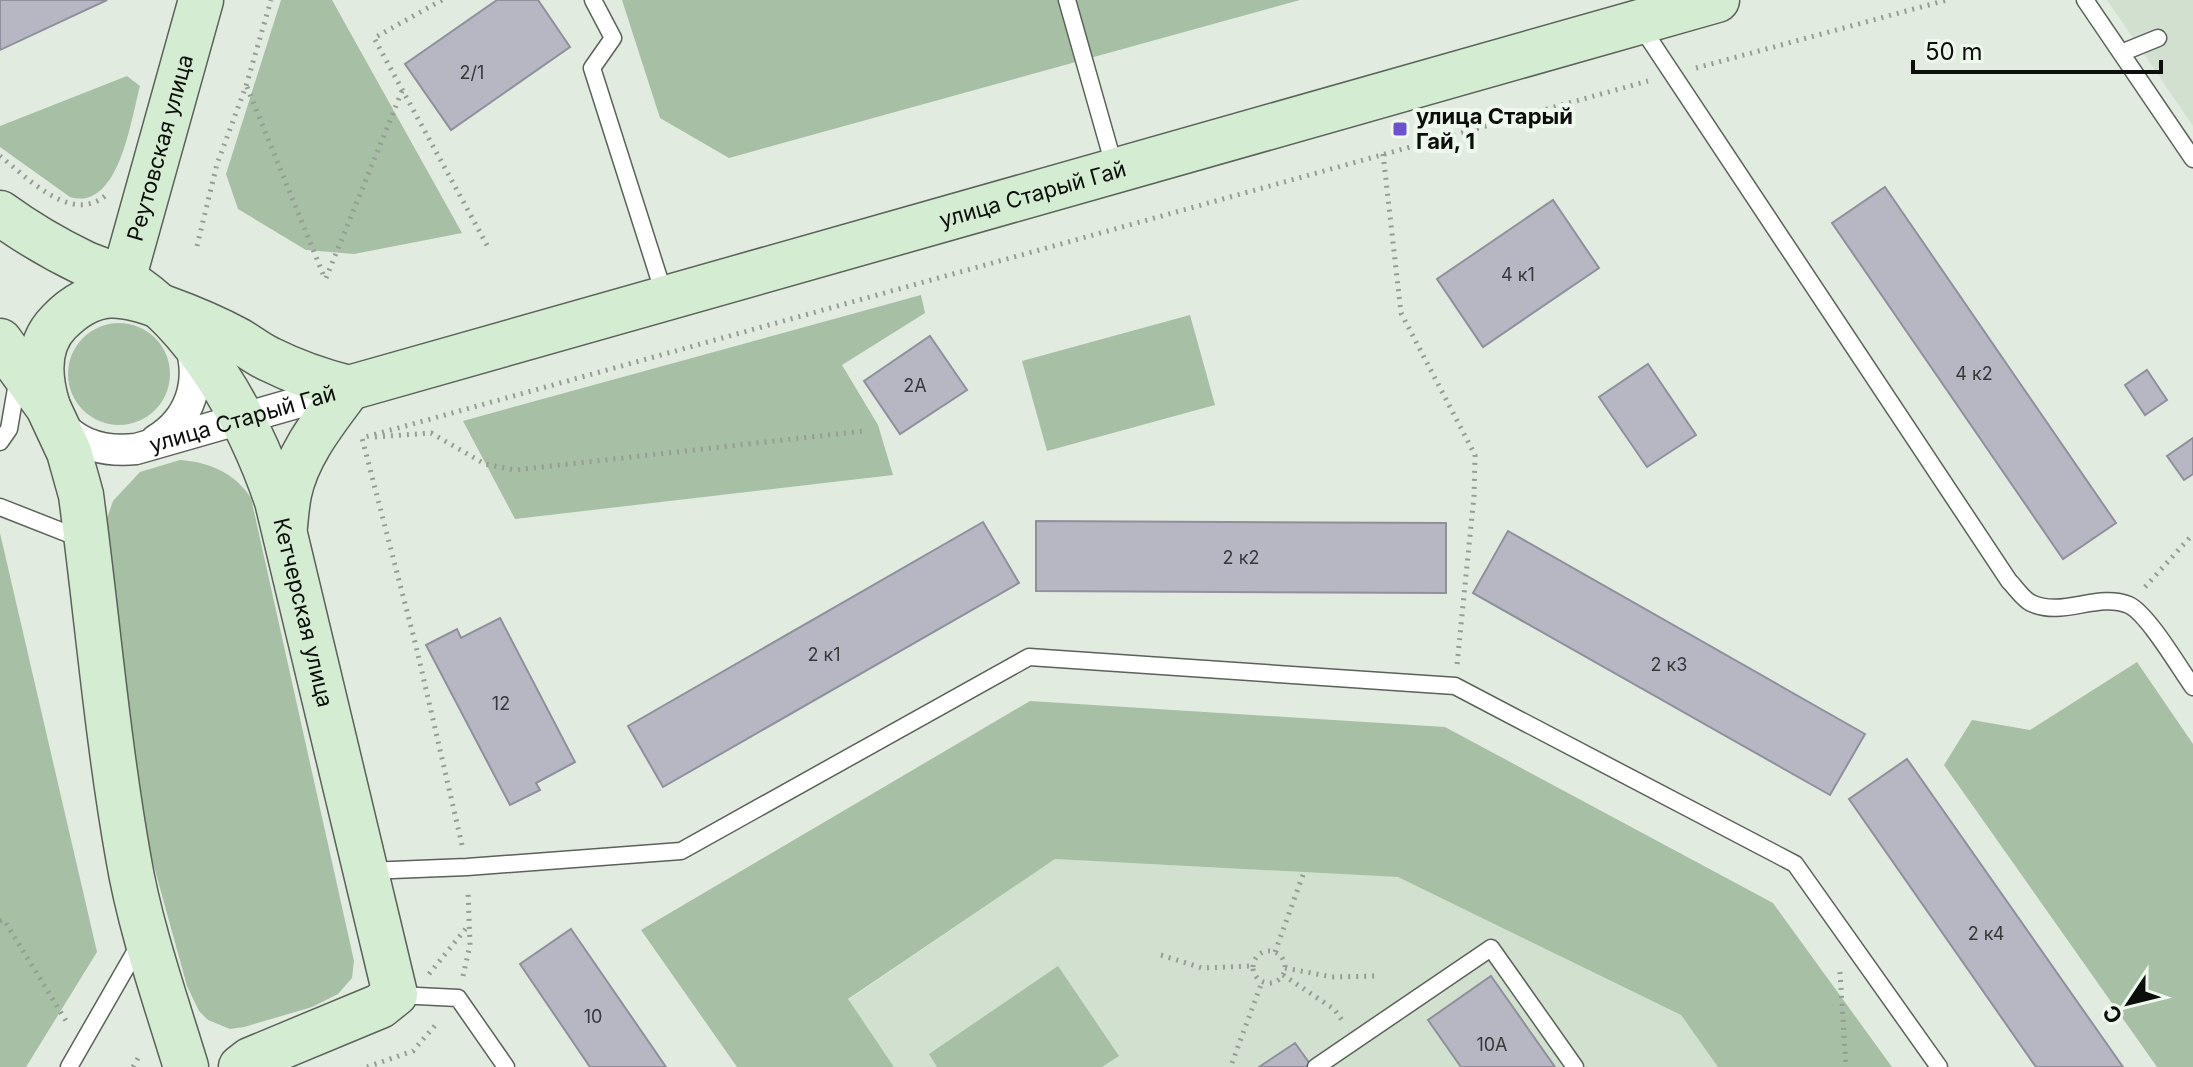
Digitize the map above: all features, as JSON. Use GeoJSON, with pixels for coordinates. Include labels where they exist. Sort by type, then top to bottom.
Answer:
{"type":"FeatureCollection","features":[{"type":"Feature","properties":{"kind":"street","name":"Реутовская улица"},"geometry":{"type":"LineString","coordinates":[[133,293],[201,0]]}},
{"type":"Feature","properties":{"kind":"street","name":"улица Старый Гай"},"geometry":{"type":"LineString","coordinates":[[48,407],[62,426],[87,444],[112,450],[136,449],[1717,0]]}},
{"type":"Feature","properties":{"kind":"street","name":"Кетчерская улица"},"geometry":{"type":"LineString","coordinates":[[0,213],[175,319],[242,419],[265,467],[285,532],[367,871],[404,995]]}},
{"type":"Feature","properties":{"kind":"street","name":"улица Старый Гай"},"geometry":{"type":"LineString","coordinates":[[133,293],[221,331],[290,370],[349,388]]}},
{"type":"Feature","properties":{"kind":"street"},"geometry":{"type":"LineString","coordinates":[[133,293],[93,299],[70,311],[55,326],[46,342],[40,364],[41,385],[75,473],[87,541],[101,669],[128,858],[146,933],[186,1067]]}},
{"type":"Feature","properties":{"kind":"street","name":"улица Старый Гай"},"geometry":{"type":"LineString","coordinates":[[136,449],[165,435],[186,411],[196,378],[195,360],[187,336]]}},
{"type":"Feature","properties":{"kind":"street"},"geometry":{"type":"LineString","coordinates":[[10,354],[48,407]]}},
{"type":"Feature","properties":{"kind":"street"},"geometry":{"type":"LineString","coordinates":[[285,532],[289,493],[297,470],[320,426],[349,388]]}},
{"type":"Feature","properties":{"kind":"street"},"geometry":{"type":"LineString","coordinates":[[166,1000],[186,1031],[210,1051],[255,1060],[404,995]]}},
{"type":"Feature","properties":{"kind":"lane"},"geometry":{"type":"LineString","coordinates":[[593,0],[613,38],[592,68],[666,298]]}},
{"type":"Feature","properties":{"kind":"lane"},"geometry":{"type":"LineString","coordinates":[[1067,0],[1115,171]]}},
{"type":"Feature","properties":{"kind":"lane"},"geometry":{"type":"LineString","coordinates":[[2085,0],[2193,159]]}},
{"type":"Feature","properties":{"kind":"lane"},"geometry":{"type":"LineString","coordinates":[[1638,22],[2009,581],[2029,602],[2049,608],[2108,603],[2129,605],[2143,617],[2193,687]]}},
{"type":"Feature","properties":{"kind":"lane"},"geometry":{"type":"LineString","coordinates":[[2121,53],[2158,38]]}},
{"type":"Feature","properties":{"kind":"lane"},"geometry":{"type":"LineString","coordinates":[[0,442],[9,429],[10,354]]}},
{"type":"Feature","properties":{"kind":"lane"},"geometry":{"type":"LineString","coordinates":[[0,507],[87,541]]}},
{"type":"Feature","properties":{"kind":"lane"},"geometry":{"type":"LineString","coordinates":[[367,871],[681,851],[1029,657],[1455,686],[1795,864],[1939,1067]]}},
{"type":"Feature","properties":{"kind":"lane"},"geometry":{"type":"LineString","coordinates":[[69,1067],[146,933]]}},
{"type":"Feature","properties":{"kind":"lane"},"geometry":{"type":"LineString","coordinates":[[1316,1067],[1491,948],[1575,1067]]}},
{"type":"Feature","properties":{"kind":"lane"},"geometry":{"type":"LineString","coordinates":[[404,995],[458,998],[506,1067]]}},
{"type":"Feature","properties":{"kind":"path"},"geometry":{"type":"LineString","coordinates":[[197,246],[217,164],[246,86],[271,0]]}},
{"type":"Feature","properties":{"kind":"path"},"geometry":{"type":"LineString","coordinates":[[442,0],[374,38],[488,247]]}},
{"type":"Feature","properties":{"kind":"path"},"geometry":{"type":"LineString","coordinates":[[362,438],[1947,0]]}},
{"type":"Feature","properties":{"kind":"path"},"geometry":{"type":"LineString","coordinates":[[246,86],[325,279],[402,91]]}},
{"type":"Feature","properties":{"kind":"path"},"geometry":{"type":"LineString","coordinates":[[1383,154],[1401,313],[1475,455],[1474,496],[1455,686]]}},
{"type":"Feature","properties":{"kind":"path"},"geometry":{"type":"LineString","coordinates":[[0,156],[49,194],[65,202],[80,206],[93,204],[111,188]]}},
{"type":"Feature","properties":{"kind":"path"},"geometry":{"type":"LineString","coordinates":[[362,438],[431,433],[485,464],[515,470],[864,431]]}},
{"type":"Feature","properties":{"kind":"path"},"geometry":{"type":"LineString","coordinates":[[362,438],[416,646],[467,867],[470,945],[458,998],[413,1051],[367,1067]]}},
{"type":"Feature","properties":{"kind":"path"},"geometry":{"type":"LineString","coordinates":[[2129,605],[2193,534]]}},
{"type":"Feature","properties":{"kind":"path"},"geometry":{"type":"LineString","coordinates":[[1275,952],[1304,872]]}},
{"type":"Feature","properties":{"kind":"path"},"geometry":{"type":"LineString","coordinates":[[1,920],[69,1025]]}},
{"type":"Feature","properties":{"kind":"path"},"geometry":{"type":"LineString","coordinates":[[1837,924],[1846,1067]]}},
{"type":"Feature","properties":{"kind":"path"},"geometry":{"type":"LineString","coordinates":[[404,995],[469,925]]}},
{"type":"Feature","properties":{"kind":"path"},"geometry":{"type":"LineString","coordinates":[[1264,951],[1275,952],[1282,957],[1285,968],[1283,975],[1273,983],[1262,982],[1256,977],[1252,966],[1258,954],[1264,951]]}},
{"type":"Feature","properties":{"kind":"path"},"geometry":{"type":"LineString","coordinates":[[1161,955],[1202,968],[1252,966]]}},
{"type":"Feature","properties":{"kind":"path"},"geometry":{"type":"LineString","coordinates":[[1285,968],[1332,977],[1377,976]]}},
{"type":"Feature","properties":{"kind":"path"},"geometry":{"type":"LineString","coordinates":[[1283,975],[1334,1009],[1355,1040]]}},
{"type":"Feature","properties":{"kind":"path"},"geometry":{"type":"LineString","coordinates":[[1232,1063],[1262,982]]}},
{"type":"Feature","properties":{"kind":"path"},"geometry":{"type":"LineString","coordinates":[[133,1067],[143,1048]]}},
{"type":"Feature","properties":{"kind":"shaded area"},"geometry":{"type":"Polygon","coordinates":[[[281,0],[332,0],[462,233],[354,254],[306,250],[238,209],[226,174],[281,0]]]}},
{"type":"Feature","properties":{"kind":"shaded area"},"geometry":{"type":"Polygon","coordinates":[[[622,0],[1300,0],[729,158],[660,118],[622,0]]]}},
{"type":"Feature","properties":{"kind":"shaded area"},"geometry":{"type":"Polygon","coordinates":[[[2107,0],[2193,0],[2193,126],[2107,0]]]}},
{"type":"Feature","properties":{"kind":"shaded area"},"geometry":{"type":"Polygon","coordinates":[[[127,76],[140,86],[120,160],[100,191],[87,198],[70,197],[0,147],[0,126],[127,76]]]}},
{"type":"Feature","properties":{"kind":"shaded area"},"geometry":{"type":"Polygon","coordinates":[[[921,295],[925,313],[842,365],[878,425],[893,475],[515,519],[463,421],[921,295]]]}},
{"type":"Feature","properties":{"kind":"shaded area"},"geometry":{"type":"Polygon","coordinates":[[[1190,315],[1215,405],[1047,451],[1022,361],[1190,315]]]}},
{"type":"Feature","properties":{"kind":"shaded area"},"geometry":{"type":"Polygon","coordinates":[[[119,323],[138,327],[155,338],[166,355],[170,374],[166,393],[155,410],[138,421],[119,425],[100,421],[83,410],[72,393],[68,374],[72,355],[83,338],[100,327],[119,323]]]}},
{"type":"Feature","properties":{"kind":"shaded area"},"geometry":{"type":"Polygon","coordinates":[[[180,460],[220,470],[245,489],[251,498],[354,961],[352,978],[338,994],[312,1007],[230,1029],[208,1020],[199,1011],[187,986],[150,852],[106,623],[105,524],[113,501],[140,472],[180,460]]]}},
{"type":"Feature","properties":{"kind":"shaded area"},"geometry":{"type":"Polygon","coordinates":[[[0,533],[97,952],[26,1067],[0,1067],[0,533]]]}},
{"type":"Feature","properties":{"kind":"shaded area"},"geometry":{"type":"Polygon","coordinates":[[[2137,662],[2193,744],[2193,1067],[2157,1067],[1944,765],[1972,720],[2030,730],[2137,662]]]}},
{"type":"Feature","properties":{"kind":"shaded area"},"geometry":{"type":"Polygon","coordinates":[[[1030,701],[1445,727],[1773,903],[1892,1067],[1718,1067],[1681,1015],[1398,877],[1055,859],[848,999],[894,1067],[737,1067],[641,930],[1030,701]]]}},
{"type":"Feature","properties":{"kind":"shaded area"},"geometry":{"type":"Polygon","coordinates":[[[1055,859],[1398,877],[1681,1015],[1718,1067],[894,1067],[848,1000],[1055,859]]]}},
{"type":"Feature","properties":{"kind":"shaded area"},"geometry":{"type":"Polygon","coordinates":[[[1058,966],[1119,1056],[1102,1067],[937,1067],[929,1054],[1058,966]]]}},
{"type":"Feature","properties":{"kind":"building"},"geometry":{"type":"Polygon","coordinates":[[[0,0],[107,0],[0,50],[0,0]]]}},
{"type":"Feature","properties":{"kind":"building"},"geometry":{"type":"Polygon","coordinates":[[[497,0],[538,0],[570,47],[451,130],[405,64],[497,0]]]}},
{"type":"Feature","properties":{"kind":"building"},"geometry":{"type":"Polygon","coordinates":[[[1885,187],[2116,523],[2063,559],[1832,223],[1885,187]]]}},
{"type":"Feature","properties":{"kind":"building"},"geometry":{"type":"Polygon","coordinates":[[[1553,200],[1599,268],[1483,347],[1437,279],[1553,200]]]}},
{"type":"Feature","properties":{"kind":"building"},"geometry":{"type":"Polygon","coordinates":[[[930,336],[967,390],[900,434],[864,381],[930,336]]]}},
{"type":"Feature","properties":{"kind":"building"},"geometry":{"type":"Polygon","coordinates":[[[1648,364],[1696,435],[1647,467],[1599,397],[1648,364]]]}},
{"type":"Feature","properties":{"kind":"building"},"geometry":{"type":"Polygon","coordinates":[[[2147,370],[2167,400],[2145,415],[2125,385],[2147,370]]]}},
{"type":"Feature","properties":{"kind":"building"},"geometry":{"type":"Polygon","coordinates":[[[2193,438],[2193,474],[2184,480],[2167,456],[2193,438]]]}},
{"type":"Feature","properties":{"kind":"building"},"geometry":{"type":"Polygon","coordinates":[[[1036,521],[1446,523],[1446,593],[1036,591],[1036,521]]]}},
{"type":"Feature","properties":{"kind":"building"},"geometry":{"type":"Polygon","coordinates":[[[983,522],[1019,583],[663,787],[628,726],[983,522]]]}},
{"type":"Feature","properties":{"kind":"building"},"geometry":{"type":"Polygon","coordinates":[[[1508,531],[1865,734],[1830,795],[1473,593],[1508,531]]]}},
{"type":"Feature","properties":{"kind":"building"},"geometry":{"type":"Polygon","coordinates":[[[500,618],[575,762],[536,783],[540,790],[510,805],[426,645],[457,629],[461,638],[500,618]]]}},
{"type":"Feature","properties":{"kind":"building"},"geometry":{"type":"Polygon","coordinates":[[[1907,759],[2123,1067],[2036,1067],[1849,799],[1907,759]]]}},
{"type":"Feature","properties":{"kind":"building"},"geometry":{"type":"Polygon","coordinates":[[[571,929],[666,1067],[590,1067],[520,964],[571,929]]]}},
{"type":"Feature","properties":{"kind":"building"},"geometry":{"type":"Polygon","coordinates":[[[1491,976],[1555,1067],[1461,1067],[1428,1020],[1491,976]]]}},
{"type":"Feature","properties":{"kind":"building"},"geometry":{"type":"Polygon","coordinates":[[[1295,1043],[1310,1064],[1305,1067],[1259,1067],[1295,1043]]]}},
{"type":"Feature","properties":{"kind":"place","name":"улица Старый Гай, 1"},"geometry":{"type":"Point","coordinates":[1400,129]}}]}
